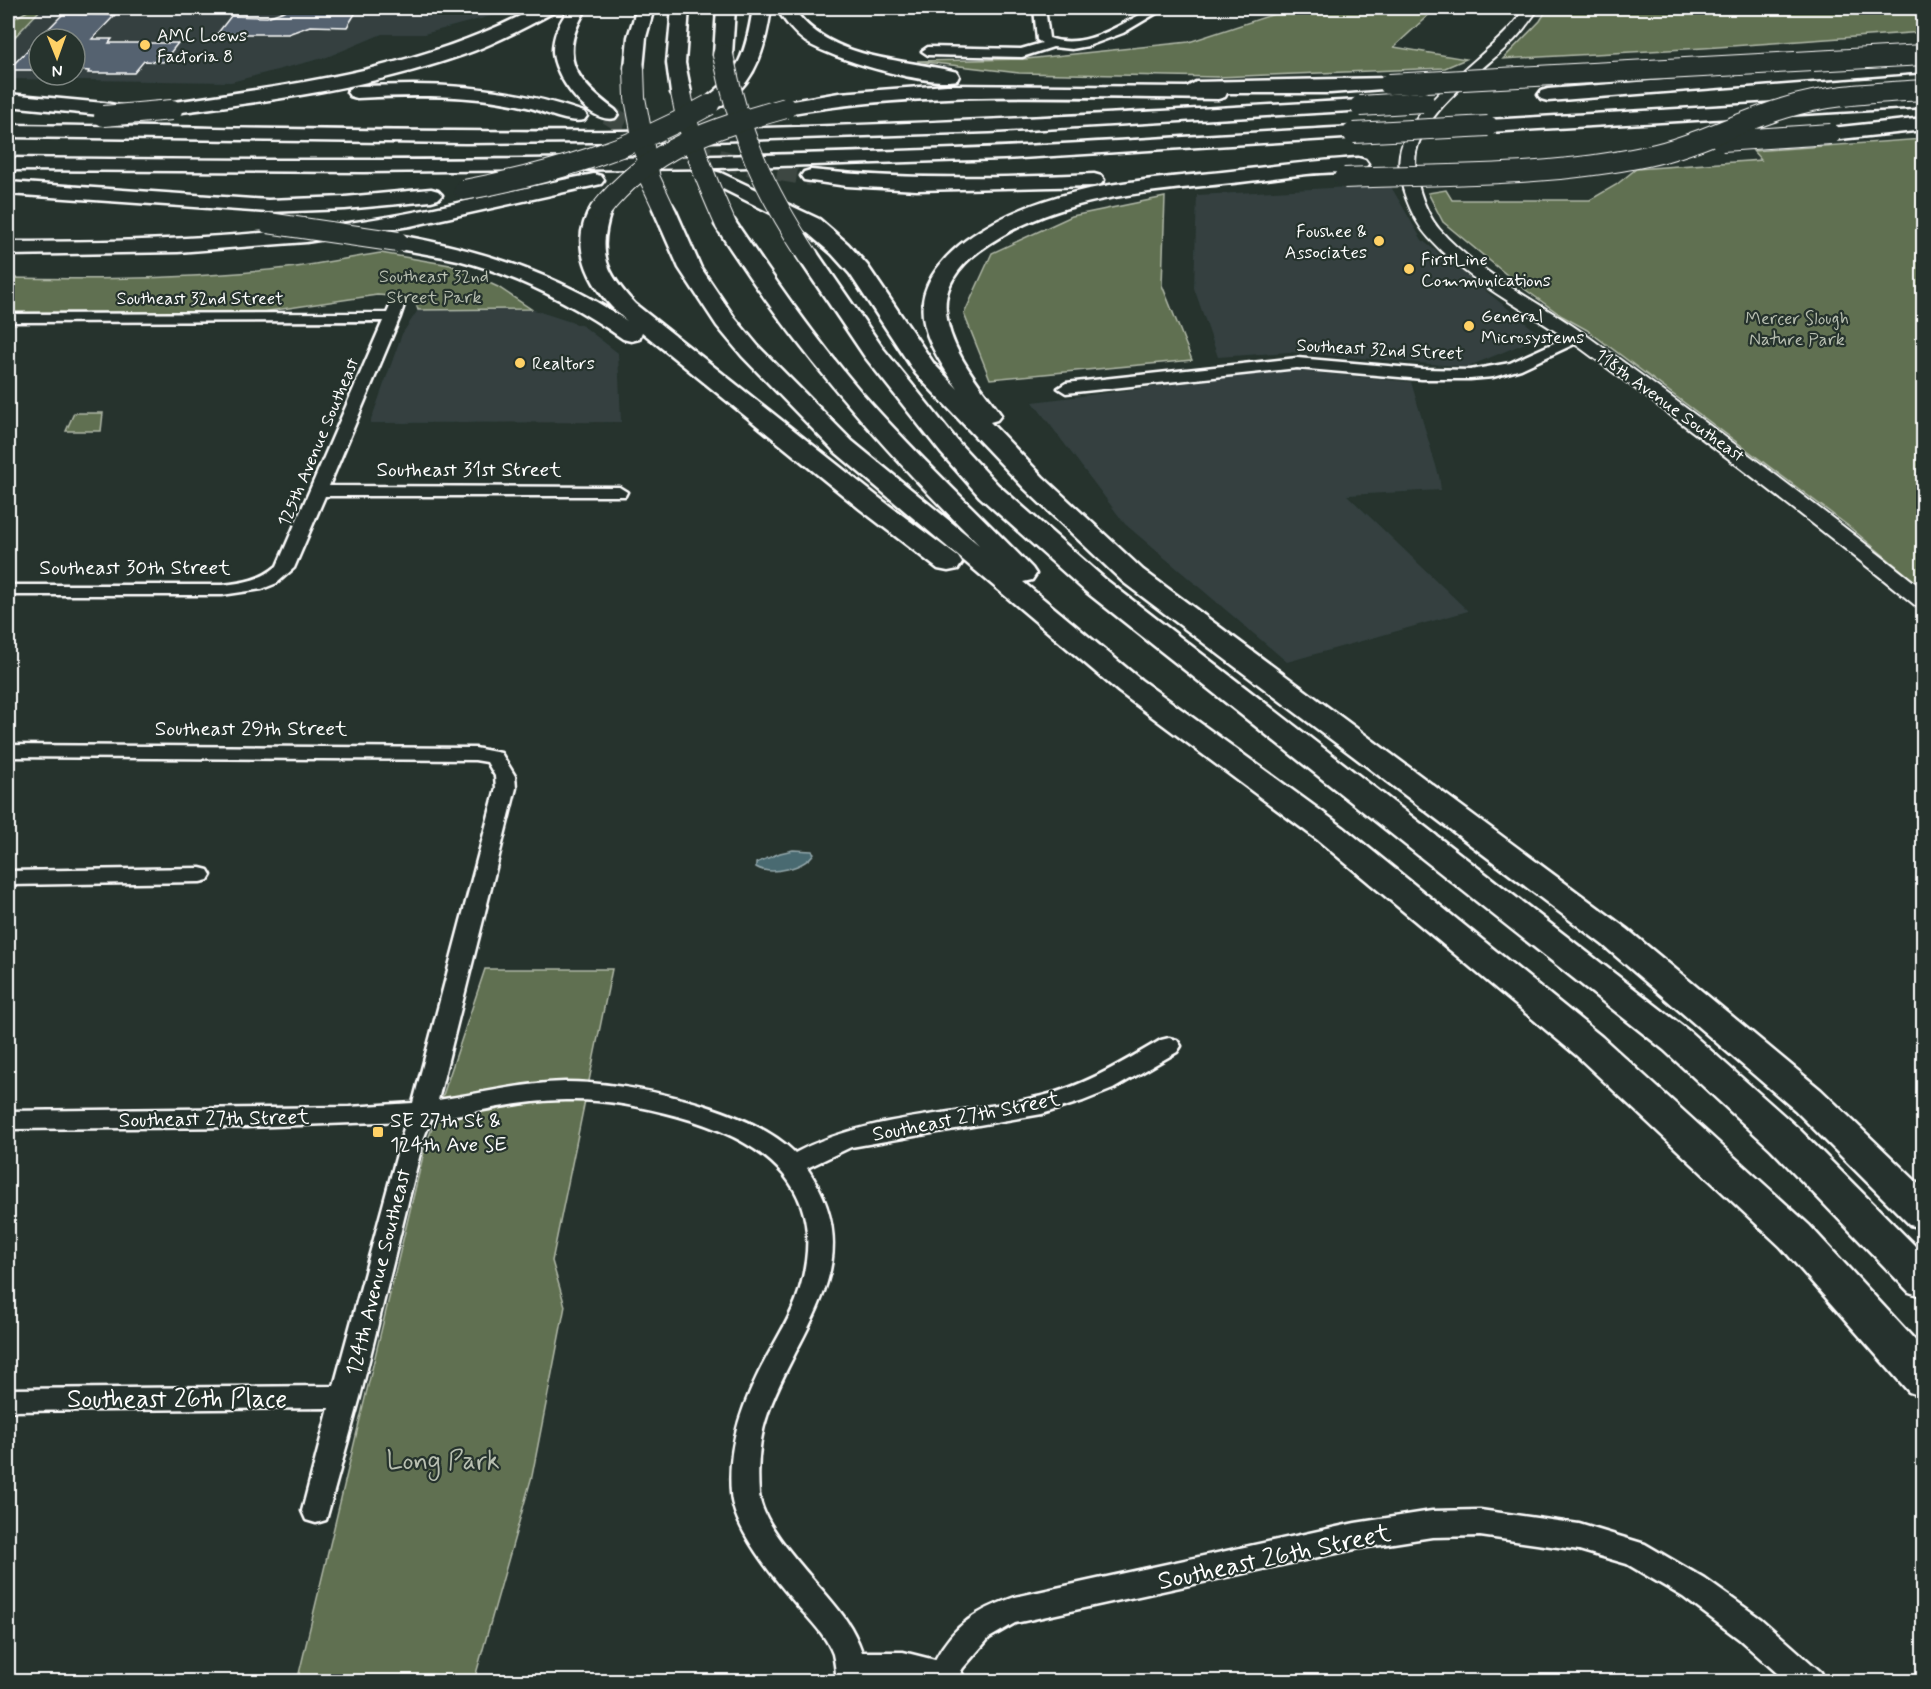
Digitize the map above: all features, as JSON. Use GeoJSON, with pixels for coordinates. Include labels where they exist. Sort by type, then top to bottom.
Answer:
{"type":"FeatureCollection","features":[{"type":"Feature","properties":{"kind":"highway"},"geometry":{"type":"LineString","coordinates":[[172,109],[266,95],[380,72],[482,40],[548,8]]}},
{"type":"Feature","properties":{"kind":"highway"},"geometry":{"type":"LineString","coordinates":[[578,8],[567,24],[561,39],[564,66],[580,93],[608,114]]}},
{"type":"Feature","properties":{"kind":"highway"},"geometry":{"type":"LineString","coordinates":[[645,8],[637,36],[634,68],[635,98],[650,179],[690,268],[725,321],[750,351],[807,410],[883,482],[1130,686],[1330,834],[1588,1046],[1795,1236],[1923,1380]]}},
{"type":"Feature","properties":{"kind":"highway"},"geometry":{"type":"LineString","coordinates":[[680,8],[676,63],[688,129],[699,165],[726,225],[755,271],[828,368],[898,448],[1130,686]]}},
{"type":"Feature","properties":{"kind":"highway"},"geometry":{"type":"LineString","coordinates":[[726,8],[723,55],[731,97],[750,156],[780,214],[873,352],[950,448],[989,491],[1095,585],[1677,1041],[1785,1139],[1923,1281]]}},
{"type":"Feature","properties":{"kind":"highway"},"geometry":{"type":"LineString","coordinates":[[8,190],[268,206],[377,201],[464,190],[528,178],[618,151],[670,128],[709,105],[736,83],[749,65],[755,53],[762,8]]}},
{"type":"Feature","properties":{"kind":"highway"},"geometry":{"type":"LineString","coordinates":[[785,8],[796,24],[828,45],[863,59],[935,74],[1134,87],[1338,87]]}},
{"type":"Feature","properties":{"kind":"highway"},"geometry":{"type":"LineString","coordinates":[[1635,71],[1923,45]]}},
{"type":"Feature","properties":{"kind":"highway"},"geometry":{"type":"LineString","coordinates":[[1215,747],[1030,626],[869,503],[646,327],[603,283],[592,254],[592,240],[600,211],[611,194],[636,171],[684,142],[723,126],[786,108],[848,98],[926,91],[1199,93],[1923,55]]}},
{"type":"Feature","properties":{"kind":"highway"},"geometry":{"type":"LineString","coordinates":[[1548,95],[1923,66]]}},
{"type":"Feature","properties":{"kind":"highway"},"geometry":{"type":"LineString","coordinates":[[1525,96],[1923,75]]}},
{"type":"Feature","properties":{"kind":"highway"},"geometry":{"type":"LineString","coordinates":[[8,121],[104,116],[345,92],[419,90],[462,92],[515,99],[544,105],[577,116]]}},
{"type":"Feature","properties":{"kind":"highway"},"geometry":{"type":"LineString","coordinates":[[811,176],[888,184],[971,186],[1324,166],[1351,171],[1546,168],[1615,162],[1692,144],[1787,107],[1844,96],[1923,90]]}},
{"type":"Feature","properties":{"kind":"highway"},"geometry":{"type":"LineString","coordinates":[[8,100],[228,118],[530,125],[992,120],[1272,111]]}},
{"type":"Feature","properties":{"kind":"highway"},"geometry":{"type":"LineString","coordinates":[[8,131],[625,137],[955,128],[1466,100]]}},
{"type":"Feature","properties":{"kind":"highway"},"geometry":{"type":"LineString","coordinates":[[8,164],[467,166],[868,158],[1020,152],[1923,101]]}},
{"type":"Feature","properties":{"kind":"highway"},"geometry":{"type":"LineString","coordinates":[[1687,115],[1736,117],[1923,111]]}},
{"type":"Feature","properties":{"kind":"highway"},"geometry":{"type":"LineString","coordinates":[[1087,196],[1351,171],[1831,134],[1923,124]]}},
{"type":"Feature","properties":{"kind":"highway"},"geometry":{"type":"LineString","coordinates":[[1831,134],[1923,130]]}},
{"type":"Feature","properties":{"kind":"highway"},"geometry":{"type":"LineString","coordinates":[[8,249],[165,245],[349,230],[547,188],[600,180],[868,158]]}},
{"type":"Feature","properties":{"kind":"highway"},"geometry":{"type":"LineString","coordinates":[[1034,483],[974,393],[947,348],[938,328],[934,310],[937,289],[951,265],[979,238],[1015,219],[1087,196],[1132,187],[1324,166]]}},
{"type":"Feature","properties":{"kind":"highway"},"geometry":{"type":"LineString","coordinates":[[714,177],[811,224],[840,249],[859,270],[924,369],[1034,483],[1133,576],[1615,938],[1808,1100],[1923,1214]]}},
{"type":"Feature","properties":{"kind":"highway"},"geometry":{"type":"LineString","coordinates":[[8,190],[148,206],[398,242],[473,256],[510,267],[543,280],[580,299],[869,503]]}},
{"type":"Feature","properties":{"kind":"highway"},"geometry":{"type":"LineString","coordinates":[[8,239],[79,244],[165,245]]}},
{"type":"Feature","properties":{"kind":"street"},"geometry":{"type":"LineString","coordinates":[[1039,8],[1043,40],[1052,44]]}},
{"type":"Feature","properties":{"kind":"street"},"geometry":{"type":"LineString","coordinates":[[928,51],[1022,53],[1052,44],[1081,43],[1114,34],[1159,8]]}},
{"type":"Feature","properties":{"kind":"street","name":"118th Avenue Southeast"},"geometry":{"type":"LineString","coordinates":[[1532,8],[1512,33],[1417,127],[1407,155],[1413,192],[1433,232],[1468,265],[1578,338],[1740,457],[1923,601]]}},
{"type":"Feature","properties":{"kind":"street","name":"Southeast 32nd Street"},"geometry":{"type":"LineString","coordinates":[[8,318],[395,311]]}},
{"type":"Feature","properties":{"kind":"street","name":"125th Avenue Southeast"},"geometry":{"type":"LineString","coordinates":[[262,585],[276,578],[285,568],[395,311]]}},
{"type":"Feature","properties":{"kind":"street","name":"Southeast 32nd Street"},"geometry":{"type":"LineString","coordinates":[[1066,388],[1297,363],[1474,374],[1510,367],[1578,338]]}},
{"type":"Feature","properties":{"kind":"street","name":"Southeast 31st Street"},"geometry":{"type":"LineString","coordinates":[[319,491],[619,492]]}},
{"type":"Feature","properties":{"kind":"street","name":"Southeast 30th Street"},"geometry":{"type":"LineString","coordinates":[[8,590],[222,590],[262,585]]}},
{"type":"Feature","properties":{"kind":"street","name":"Southeast 29th Street"},"geometry":{"type":"LineString","coordinates":[[8,751],[448,753],[494,757]]}},
{"type":"Feature","properties":{"kind":"street","name":"124th Avenue Southeast"},"geometry":{"type":"LineString","coordinates":[[316,1511],[412,1137],[429,1092],[438,1059],[506,788],[505,776],[494,757]]}},
{"type":"Feature","properties":{"kind":"street"},"geometry":{"type":"LineString","coordinates":[[8,878],[200,875]]}},
{"type":"Feature","properties":{"kind":"street","name":"Southeast 27th Street"},"geometry":{"type":"LineString","coordinates":[[8,1120],[327,1116],[420,1112],[533,1093],[568,1091],[608,1093],[661,1105],[736,1127],[766,1143],[793,1165],[847,1138],[1042,1105],[1075,1095],[1106,1083],[1169,1046]]}},
{"type":"Feature","properties":{"kind":"street"},"geometry":{"type":"LineString","coordinates":[[793,1165],[807,1188],[816,1212],[819,1268],[811,1300],[800,1325],[754,1412],[747,1442],[744,1472],[745,1499],[754,1523],[798,1584],[834,1625],[844,1642],[851,1674],[897,1664],[923,1669],[947,1679]]}},
{"type":"Feature","properties":{"kind":"street","name":"Southeast 26th Place"},"geometry":{"type":"LineString","coordinates":[[8,1400],[346,1396]]}},
{"type":"Feature","properties":{"kind":"street","name":"Southeast 26th Street"},"geometry":{"type":"LineString","coordinates":[[947,1679],[952,1658],[978,1628],[996,1617],[1015,1610],[1355,1536],[1432,1524],[1480,1523],[1579,1537],[1635,1553],[1694,1588],[1741,1622],[1810,1682]]}},
{"type":"Feature","properties":{"kind":"shaded area"},"geometry":{"type":"Polygon","coordinates":[[[42,8],[521,8],[424,34],[382,34],[327,57],[231,82],[87,80],[87,27],[27,27],[27,79],[8,79],[8,44],[42,8]]]}},
{"type":"Feature","properties":{"kind":"shaded area"},"geometry":{"type":"Polygon","coordinates":[[[1390,185],[1422,240],[1542,336],[1467,367],[1289,352],[1218,357],[1194,288],[1197,195],[1390,185]]]}},
{"type":"Feature","properties":{"kind":"shaded area"},"geometry":{"type":"Polygon","coordinates":[[[531,309],[583,326],[618,353],[621,422],[370,423],[402,334],[418,310],[531,309]]]}},
{"type":"Feature","properties":{"kind":"shaded area"},"geometry":{"type":"Polygon","coordinates":[[[1290,370],[1411,382],[1439,476],[1441,490],[1347,495],[1468,611],[1287,662],[1125,524],[1033,402],[1290,370]]]}},
{"type":"Feature","properties":{"kind":"green space"},"geometry":{"type":"Polygon","coordinates":[[[42,8],[8,44],[8,22],[31,9],[42,8]]]}},
{"type":"Feature","properties":{"kind":"green space"},"geometry":{"type":"Polygon","coordinates":[[[1293,8],[1436,8],[1394,47],[1466,59],[1445,68],[1218,77],[1019,73],[917,61],[1026,59],[1189,42],[1293,8]]]}},
{"type":"Feature","properties":{"kind":"green space"},"geometry":{"type":"Polygon","coordinates":[[[1548,8],[1923,8],[1923,32],[1704,48],[1503,59],[1540,21],[1548,8]]]}},
{"type":"Feature","properties":{"kind":"green space","name":"Mercer Slough Nature Park"},"geometry":{"type":"Polygon","coordinates":[[[1923,139],[1923,588],[1847,525],[1587,330],[1562,316],[1519,285],[1443,222],[1428,193],[1446,190],[1452,200],[1590,200],[1616,185],[1636,169],[1761,160],[1753,151],[1923,139]]]}},
{"type":"Feature","properties":{"kind":"green space"},"geometry":{"type":"Polygon","coordinates":[[[1165,197],[1162,285],[1192,360],[990,379],[964,314],[992,253],[1072,216],[1165,197]]]}},
{"type":"Feature","properties":{"kind":"green space","name":"Southeast 32nd Street Park"},"geometry":{"type":"Polygon","coordinates":[[[381,253],[450,265],[498,287],[531,309],[418,310],[415,301],[405,297],[377,295],[255,313],[8,314],[8,278],[116,279],[224,274],[296,267],[381,253]]]}},
{"type":"Feature","properties":{"kind":"green space"},"geometry":{"type":"Polygon","coordinates":[[[74,413],[103,413],[101,431],[66,431],[74,413]]]}},
{"type":"Feature","properties":{"kind":"green space","name":"Long Park"},"geometry":{"type":"Polygon","coordinates":[[[485,969],[612,969],[552,1261],[565,1306],[532,1476],[474,1681],[297,1682],[424,1152],[485,969]]]}},
{"type":"Feature","properties":{"kind":"water"},"geometry":{"type":"Polygon","coordinates":[[[793,850],[814,853],[803,863],[787,869],[770,871],[756,867],[756,863],[793,850]]]}},
{"type":"Feature","properties":{"kind":"building"},"geometry":{"type":"Polygon","coordinates":[[[290,9],[358,9],[347,27],[310,26],[288,34],[217,34],[231,16],[267,17],[290,9]]]}},
{"type":"Feature","properties":{"kind":"building","name":"AMC Loews Factoria 8"},"geometry":{"type":"Polygon","coordinates":[[[63,14],[115,15],[92,39],[112,39],[109,43],[178,43],[163,62],[144,61],[134,73],[88,73],[87,27],[50,27],[63,14]]]}},
{"type":"Feature","properties":{"kind":"building","name":"AMC Loews Factoria 8"},"geometry":{"type":"Polygon","coordinates":[[[27,51],[27,70],[8,70],[27,51]]]}},
{"type":"Feature","properties":{"kind":"tunnel"},"geometry":{"type":"LineString","coordinates":[[608,114],[656,139],[706,156],[811,176]]}},
{"type":"Feature","properties":{"kind":"place","name":"AMC Loews Factoria 8"},"geometry":{"type":"Point","coordinates":[145,45]}},
{"type":"Feature","properties":{"kind":"place","name":"Foushee & Associates"},"geometry":{"type":"Point","coordinates":[1379,241]}},
{"type":"Feature","properties":{"kind":"place","name":"FirstLine Communications"},"geometry":{"type":"Point","coordinates":[1409,269]}},
{"type":"Feature","properties":{"kind":"place","name":"General Microsystems"},"geometry":{"type":"Point","coordinates":[1469,326]}},
{"type":"Feature","properties":{"kind":"place","name":"Realtors"},"geometry":{"type":"Point","coordinates":[520,363]}},
{"type":"Feature","properties":{"kind":"place","name":"SE 27th St & 124th Ave SE"},"geometry":{"type":"Point","coordinates":[378,1132]}}]}
